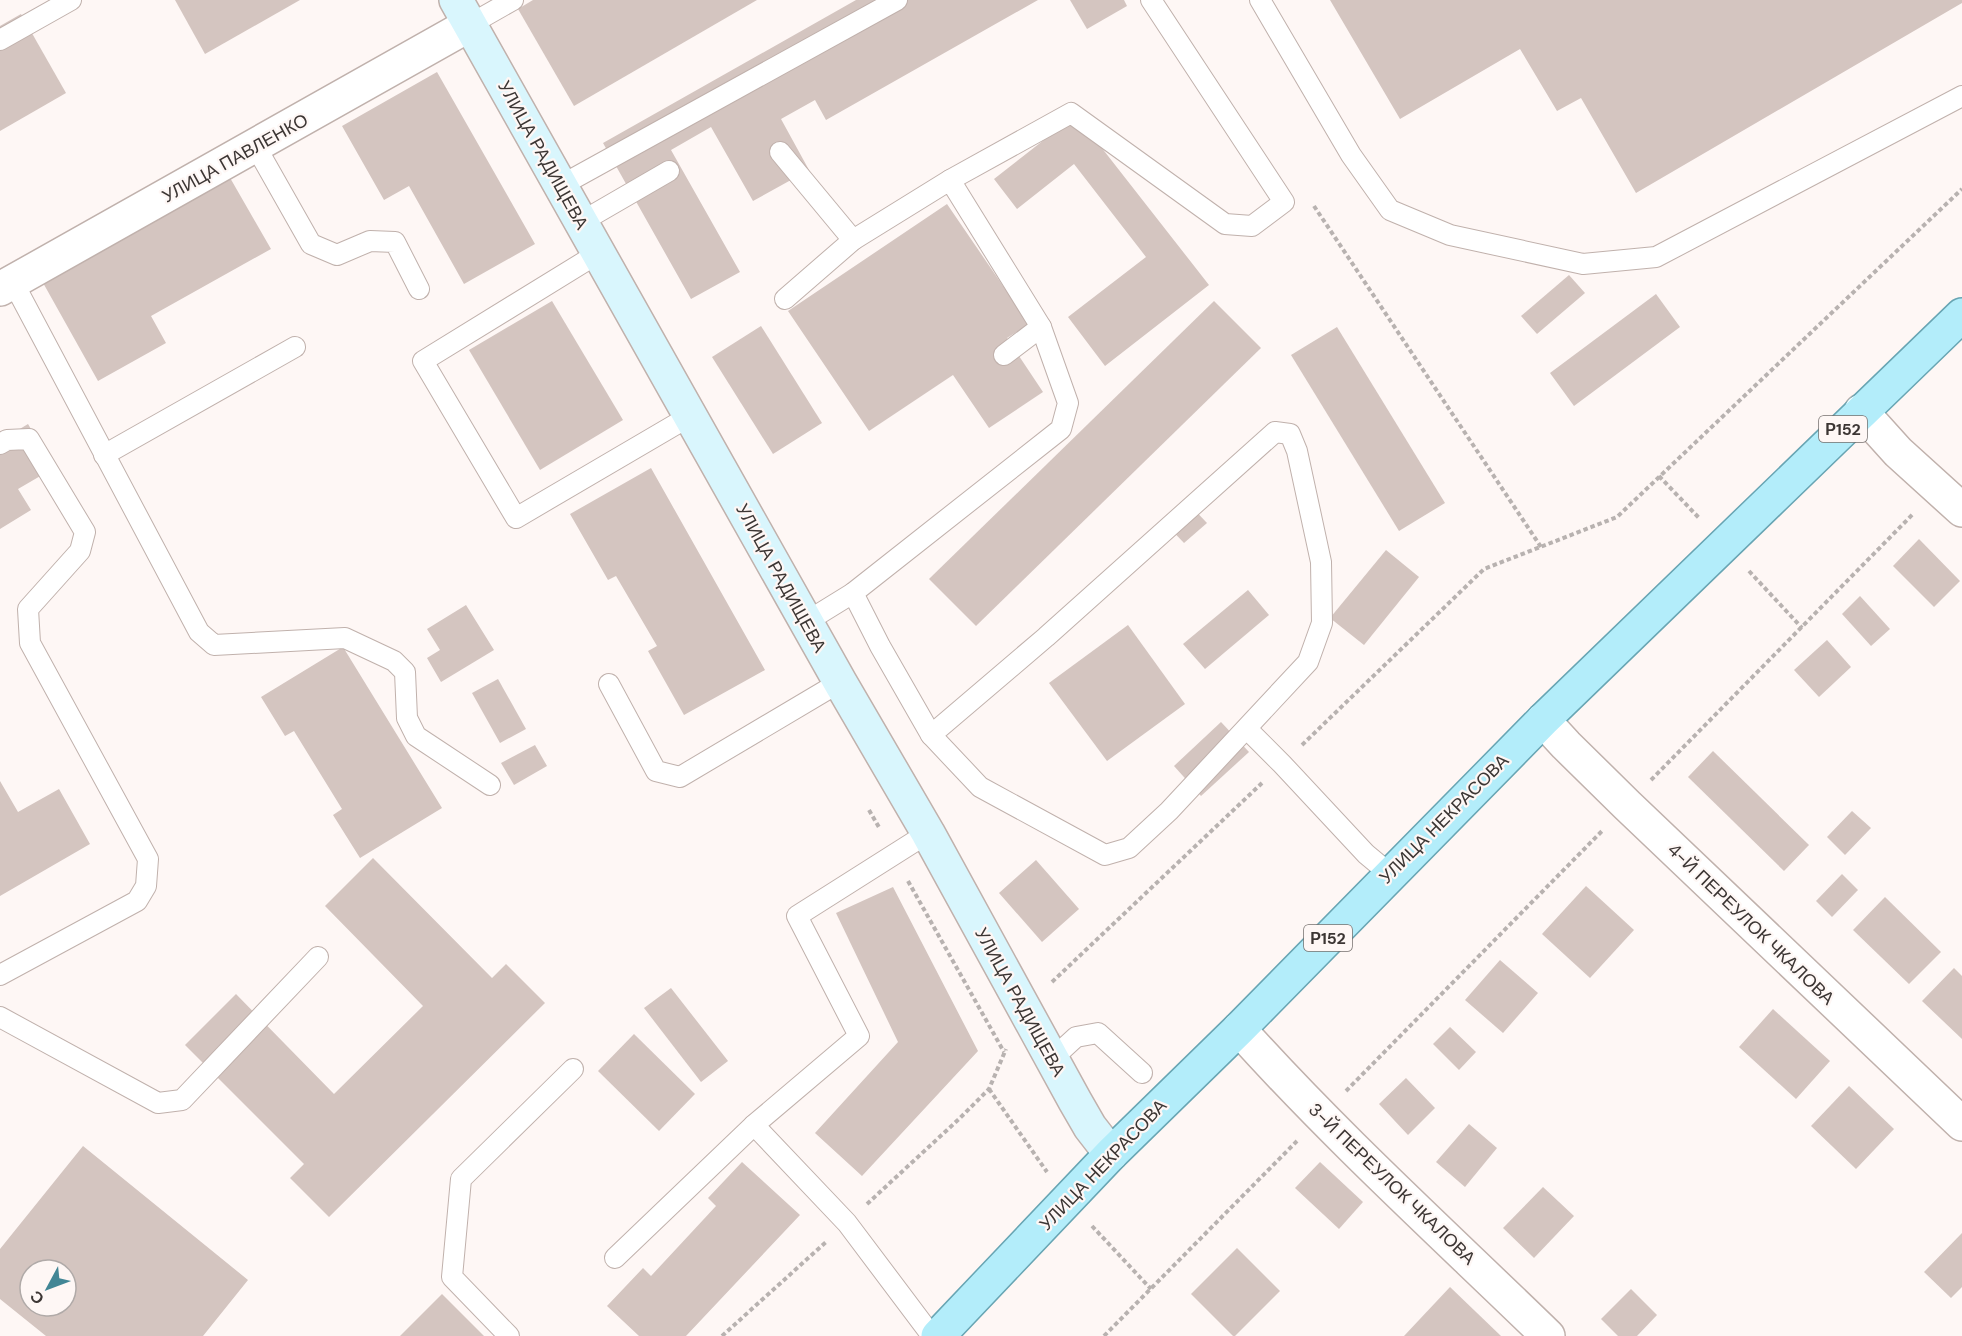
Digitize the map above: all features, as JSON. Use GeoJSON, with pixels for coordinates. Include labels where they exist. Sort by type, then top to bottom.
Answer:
{"type":"FeatureCollection","features":[{"type":"Feature","properties":{"kind":"main road","name":"УЛИЦА НЕКРАСОВА"},"geometry":{"type":"LineString","coordinates":[[938,1336],[1111,1154],[1239,1029],[1543,720],[1962,315]]}},
{"type":"Feature","properties":{"kind":"street","name":"УЛИЦА ПАВЛЕНКО"},"geometry":{"type":"LineString","coordinates":[[6,286],[256,147],[462,13]]}},
{"type":"Feature","properties":{"kind":"street","name":"УЛИЦА РАДИЩЕВА"},"geometry":{"type":"LineString","coordinates":[[462,13],[597,255],[928,833],[1090,1127],[1111,1154]]}},
{"type":"Feature","properties":{"kind":"street"},"geometry":{"type":"LineString","coordinates":[[1861,411],[1898,452],[1950,499]]}},
{"type":"Feature","properties":{"kind":"street","name":"4-Й ПЕРЕУЛОК ЧКАЛОВА"},"geometry":{"type":"LineString","coordinates":[[1543,720],[1627,805],[1962,1125]]}},
{"type":"Feature","properties":{"kind":"street","name":"3-Й ПЕРЕУЛОК ЧКАЛОВА"},"geometry":{"type":"LineString","coordinates":[[1239,1029],[1283,1079],[1548,1336]]}},
{"type":"Feature","properties":{"kind":"lane"},"geometry":{"type":"LineString","coordinates":[[0,40],[71,0]]}},
{"type":"Feature","properties":{"kind":"lane"},"geometry":{"type":"LineString","coordinates":[[462,13],[513,0]]}},
{"type":"Feature","properties":{"kind":"lane"},"geometry":{"type":"LineString","coordinates":[[560,186],[897,0]]}},
{"type":"Feature","properties":{"kind":"lane"},"geometry":{"type":"LineString","coordinates":[[785,299],[853,240],[950,180],[1071,113],[1225,224],[1252,226],[1284,202],[1151,0]]}},
{"type":"Feature","properties":{"kind":"lane"},"geometry":{"type":"LineString","coordinates":[[1260,0],[1350,155],[1390,210],[1450,235],[1583,264],[1656,257],[1962,96]]}},
{"type":"Feature","properties":{"kind":"lane"},"geometry":{"type":"LineString","coordinates":[[256,147],[311,244],[337,255],[370,241],[395,242],[419,289]]}},
{"type":"Feature","properties":{"kind":"lane"},"geometry":{"type":"LineString","coordinates":[[780,152],[853,240]]}},
{"type":"Feature","properties":{"kind":"lane"},"geometry":{"type":"LineString","coordinates":[[580,222],[669,171]]}},
{"type":"Feature","properties":{"kind":"lane"},"geometry":{"type":"LineString","coordinates":[[806,622],[853,593],[1061,429],[1068,403],[1041,327],[950,180]]}},
{"type":"Feature","properties":{"kind":"lane"},"geometry":{"type":"LineString","coordinates":[[597,255],[423,361],[516,518],[690,416]]}},
{"type":"Feature","properties":{"kind":"lane"},"geometry":{"type":"LineString","coordinates":[[6,286],[105,454],[199,632],[214,645],[345,638],[394,661],[405,672],[407,718],[416,736],[490,785]]}},
{"type":"Feature","properties":{"kind":"lane"},"geometry":{"type":"LineString","coordinates":[[1004,355],[1041,327]]}},
{"type":"Feature","properties":{"kind":"lane"},"geometry":{"type":"LineString","coordinates":[[105,454],[295,347]]}},
{"type":"Feature","properties":{"kind":"lane"},"geometry":{"type":"LineString","coordinates":[[853,593],[880,646],[931,735],[980,786],[1105,855],[1129,848],[1169,811],[1308,662],[1322,623],[1321,562],[1298,451],[1290,434],[1275,432],[1046,637],[931,735]]}},
{"type":"Feature","properties":{"kind":"lane"},"geometry":{"type":"LineString","coordinates":[[0,444],[7,440],[29,439],[85,532],[80,551],[28,609],[30,643],[148,859],[146,886],[137,901],[3,968]]}},
{"type":"Feature","properties":{"kind":"lane"},"geometry":{"type":"LineString","coordinates":[[609,684],[656,771],[680,777],[840,682]]}},
{"type":"Feature","properties":{"kind":"lane"},"geometry":{"type":"LineString","coordinates":[[1247,729],[1366,854],[1390,874]]}},
{"type":"Feature","properties":{"kind":"lane"},"geometry":{"type":"LineString","coordinates":[[615,1258],[754,1125],[859,1036],[797,916],[928,833]]}},
{"type":"Feature","properties":{"kind":"lane"},"geometry":{"type":"LineString","coordinates":[[0,1017],[158,1103],[182,1100],[318,957]]}},
{"type":"Feature","properties":{"kind":"lane"},"geometry":{"type":"LineString","coordinates":[[1052,1059],[1076,1037],[1098,1033],[1142,1073]]}},
{"type":"Feature","properties":{"kind":"lane"},"geometry":{"type":"LineString","coordinates":[[509,1336],[452,1277],[461,1179],[573,1069]]}},
{"type":"Feature","properties":{"kind":"lane"},"geometry":{"type":"LineString","coordinates":[[754,1125],[847,1223],[932,1336]]}},
{"type":"Feature","properties":{"kind":"path"},"geometry":{"type":"LineString","coordinates":[[722,1336],[847,1223],[989,1089],[1024,1009],[1484,570],[1617,517],[1962,189]]}},
{"type":"Feature","properties":{"kind":"path"},"geometry":{"type":"LineString","coordinates":[[1309,198],[1541,547]]}},
{"type":"Feature","properties":{"kind":"path"},"geometry":{"type":"LineString","coordinates":[[1104,1336],[1627,805],[1950,499]]}},
{"type":"Feature","properties":{"kind":"building"},"geometry":{"type":"Polygon","coordinates":[[[175,0],[300,0],[205,54],[175,0]]]}},
{"type":"Feature","properties":{"kind":"building"},"geometry":{"type":"Polygon","coordinates":[[[533,0],[757,0],[574,106],[518,9],[533,0]]]}},
{"type":"Feature","properties":{"kind":"building"},"geometry":{"type":"Polygon","coordinates":[[[856,0],[1038,0],[826,120],[815,100],[781,119],[809,170],[753,201],[711,127],[671,150],[740,272],[691,299],[603,143],[856,0]]]}},
{"type":"Feature","properties":{"kind":"building"},"geometry":{"type":"Polygon","coordinates":[[[1070,0],[1124,0],[1127,6],[1087,29],[1070,0]]]}},
{"type":"Feature","properties":{"kind":"building"},"geometry":{"type":"Polygon","coordinates":[[[1330,0],[1962,0],[1962,3],[1636,193],[1581,98],[1557,111],[1520,49],[1400,119],[1330,0]]]}},
{"type":"Feature","properties":{"kind":"building"},"geometry":{"type":"Polygon","coordinates":[[[21,14],[66,93],[0,131],[0,26],[21,14]]]}},
{"type":"Feature","properties":{"kind":"building"},"geometry":{"type":"Polygon","coordinates":[[[437,72],[535,244],[464,284],[409,186],[384,200],[342,126],[437,72]]]}},
{"type":"Feature","properties":{"kind":"building"},"geometry":{"type":"Polygon","coordinates":[[[1076,115],[1209,285],[1105,366],[1068,317],[1146,257],[1074,164],[1017,209],[994,179],[1076,115]]]}},
{"type":"Feature","properties":{"kind":"building"},"geometry":{"type":"Polygon","coordinates":[[[229,176],[271,249],[151,316],[166,343],[98,381],[42,281],[229,176]]]}},
{"type":"Feature","properties":{"kind":"building"},"geometry":{"type":"Polygon","coordinates":[[[947,204],[1029,324],[1007,338],[1043,392],[989,428],[953,375],[869,431],[788,311],[947,204]]]}},
{"type":"Feature","properties":{"kind":"building"},"geometry":{"type":"Polygon","coordinates":[[[1569,275],[1585,293],[1537,334],[1521,316],[1569,275]]]}},
{"type":"Feature","properties":{"kind":"building"},"geometry":{"type":"Polygon","coordinates":[[[1656,294],[1680,327],[1574,406],[1550,373],[1656,294]]]}},
{"type":"Feature","properties":{"kind":"building"},"geometry":{"type":"Polygon","coordinates":[[[552,301],[623,420],[540,470],[469,350],[552,301]]]}},
{"type":"Feature","properties":{"kind":"building"},"geometry":{"type":"Polygon","coordinates":[[[1214,301],[1261,348],[976,626],[929,579],[1214,301]]]}},
{"type":"Feature","properties":{"kind":"building"},"geometry":{"type":"Polygon","coordinates":[[[761,326],[822,423],[773,454],[712,357],[761,326]]]}},
{"type":"Feature","properties":{"kind":"building"},"geometry":{"type":"Polygon","coordinates":[[[1337,327],[1445,503],[1399,531],[1291,355],[1337,327]]]}},
{"type":"Feature","properties":{"kind":"building"},"geometry":{"type":"Polygon","coordinates":[[[28,424],[54,468],[18,489],[31,510],[0,529],[0,441],[28,424]]]}},
{"type":"Feature","properties":{"kind":"building"},"geometry":{"type":"Polygon","coordinates":[[[651,468],[765,670],[684,715],[648,651],[657,646],[616,576],[608,580],[570,514],[651,468]]]}},
{"type":"Feature","properties":{"kind":"building"},"geometry":{"type":"Polygon","coordinates":[[[1186,501],[1207,523],[1184,543],[1164,522],[1186,501]]]}},
{"type":"Feature","properties":{"kind":"building"},"geometry":{"type":"Polygon","coordinates":[[[1919,539],[1960,581],[1934,607],[1893,566],[1919,539]]]}},
{"type":"Feature","properties":{"kind":"building"},"geometry":{"type":"Polygon","coordinates":[[[1386,550],[1419,577],[1364,645],[1330,618],[1386,550]]]}},
{"type":"Feature","properties":{"kind":"building"},"geometry":{"type":"Polygon","coordinates":[[[1248,590],[1269,615],[1205,669],[1183,644],[1248,590]]]}},
{"type":"Feature","properties":{"kind":"building"},"geometry":{"type":"Polygon","coordinates":[[[1860,596],[1890,629],[1871,646],[1842,614],[1860,596]]]}},
{"type":"Feature","properties":{"kind":"building"},"geometry":{"type":"Polygon","coordinates":[[[466,605],[494,650],[441,682],[427,658],[440,650],[427,629],[466,605]]]}},
{"type":"Feature","properties":{"kind":"building"},"geometry":{"type":"Polygon","coordinates":[[[1128,625],[1185,704],[1107,761],[1049,683],[1128,625]]]}},
{"type":"Feature","properties":{"kind":"building"},"geometry":{"type":"Polygon","coordinates":[[[1827,640],[1851,667],[1819,697],[1794,670],[1827,640]]]}},
{"type":"Feature","properties":{"kind":"building"},"geometry":{"type":"Polygon","coordinates":[[[343,647],[442,808],[360,858],[333,815],[342,809],[294,731],[285,736],[261,697],[343,647]]]}},
{"type":"Feature","properties":{"kind":"building"},"geometry":{"type":"Polygon","coordinates":[[[498,679],[526,729],[500,743],[472,693],[498,679]]]}},
{"type":"Feature","properties":{"kind":"building"},"geometry":{"type":"Polygon","coordinates":[[[1221,722],[1249,752],[1201,796],[1174,766],[1221,722]]]}},
{"type":"Feature","properties":{"kind":"building"},"geometry":{"type":"Polygon","coordinates":[[[535,745],[547,766],[514,785],[501,763],[535,745]]]}},
{"type":"Feature","properties":{"kind":"building"},"geometry":{"type":"Polygon","coordinates":[[[1713,751],[1809,845],[1784,871],[1688,777],[1713,751]]]}},
{"type":"Feature","properties":{"kind":"building"},"geometry":{"type":"Polygon","coordinates":[[[0,781],[18,812],[59,789],[90,844],[0,896],[0,781]]]}},
{"type":"Feature","properties":{"kind":"building"},"geometry":{"type":"Polygon","coordinates":[[[1852,811],[1871,828],[1845,855],[1827,837],[1852,811]]]}},
{"type":"Feature","properties":{"kind":"building"},"geometry":{"type":"Polygon","coordinates":[[[373,858],[492,978],[506,964],[545,1003],[329,1217],[290,1178],[304,1164],[185,1045],[236,994],[334,1094],[423,1006],[325,906],[373,858]]]}},
{"type":"Feature","properties":{"kind":"building"},"geometry":{"type":"Polygon","coordinates":[[[1036,860],[1079,909],[1042,942],[999,893],[1036,860]]]}},
{"type":"Feature","properties":{"kind":"building"},"geometry":{"type":"Polygon","coordinates":[[[1842,874],[1858,890],[1832,917],[1816,901],[1842,874]]]}},
{"type":"Feature","properties":{"kind":"building"},"geometry":{"type":"Polygon","coordinates":[[[1586,886],[1634,930],[1590,978],[1542,934],[1586,886]]]}},
{"type":"Feature","properties":{"kind":"building"},"geometry":{"type":"Polygon","coordinates":[[[893,887],[978,1051],[862,1176],[815,1133],[898,1042],[836,913],[893,887]]]}},
{"type":"Feature","properties":{"kind":"building"},"geometry":{"type":"Polygon","coordinates":[[[1885,897],[1941,952],[1909,984],[1853,930],[1885,897]]]}},
{"type":"Feature","properties":{"kind":"building"},"geometry":{"type":"Polygon","coordinates":[[[1500,960],[1538,993],[1503,1033],[1465,1000],[1500,960]]]}},
{"type":"Feature","properties":{"kind":"building"},"geometry":{"type":"Polygon","coordinates":[[[1954,968],[1962,976],[1962,1039],[1922,1001],[1954,968]]]}},
{"type":"Feature","properties":{"kind":"building"},"geometry":{"type":"Polygon","coordinates":[[[671,988],[728,1061],[701,1082],[644,1008],[671,988]]]}},
{"type":"Feature","properties":{"kind":"building"},"geometry":{"type":"Polygon","coordinates":[[[1773,1009],[1830,1061],[1796,1099],[1739,1047],[1773,1009]]]}},
{"type":"Feature","properties":{"kind":"building"},"geometry":{"type":"Polygon","coordinates":[[[1450,1027],[1476,1052],[1459,1070],[1433,1044],[1450,1027]]]}},
{"type":"Feature","properties":{"kind":"building"},"geometry":{"type":"Polygon","coordinates":[[[634,1034],[695,1094],[659,1131],[598,1071],[634,1034]]]}},
{"type":"Feature","properties":{"kind":"building"},"geometry":{"type":"Polygon","coordinates":[[[1406,1078],[1435,1108],[1408,1135],[1379,1104],[1406,1078]]]}},
{"type":"Feature","properties":{"kind":"building"},"geometry":{"type":"Polygon","coordinates":[[[1849,1086],[1894,1129],[1856,1169],[1811,1126],[1849,1086]]]}},
{"type":"Feature","properties":{"kind":"building"},"geometry":{"type":"Polygon","coordinates":[[[1469,1124],[1497,1148],[1465,1187],[1436,1162],[1469,1124]]]}},
{"type":"Feature","properties":{"kind":"building"},"geometry":{"type":"Polygon","coordinates":[[[83,1146],[248,1280],[203,1336],[46,1336],[24,1318],[78,1318],[78,1258],[18,1258],[18,1313],[0,1299],[0,1249],[83,1146]]]}},
{"type":"Feature","properties":{"kind":"building"},"geometry":{"type":"Polygon","coordinates":[[[742,1162],[800,1215],[686,1336],[639,1336],[607,1306],[643,1268],[651,1276],[716,1206],[708,1198],[742,1162]]]}},
{"type":"Feature","properties":{"kind":"building"},"geometry":{"type":"Polygon","coordinates":[[[1320,1162],[1363,1202],[1339,1229],[1295,1188],[1320,1162]]]}},
{"type":"Feature","properties":{"kind":"building"},"geometry":{"type":"Polygon","coordinates":[[[1543,1187],[1574,1216],[1534,1258],[1503,1228],[1543,1187]]]}},
{"type":"Feature","properties":{"kind":"building"},"geometry":{"type":"Polygon","coordinates":[[[1962,1233],[1962,1287],[1951,1298],[1924,1272],[1962,1233]]]}},
{"type":"Feature","properties":{"kind":"building"},"geometry":{"type":"Polygon","coordinates":[[[1237,1248],[1280,1291],[1233,1336],[1191,1294],[1237,1248]]]}},
{"type":"Feature","properties":{"kind":"building"},"geometry":{"type":"Polygon","coordinates":[[[1450,1287],[1501,1336],[1404,1336],[1450,1287]]]}},
{"type":"Feature","properties":{"kind":"building"},"geometry":{"type":"Polygon","coordinates":[[[1631,1289],[1657,1315],[1637,1336],[1618,1336],[1601,1319],[1631,1289]]]}},
{"type":"Feature","properties":{"kind":"building"},"geometry":{"type":"Polygon","coordinates":[[[442,1294],[484,1336],[400,1336],[442,1294]]]}}]}
